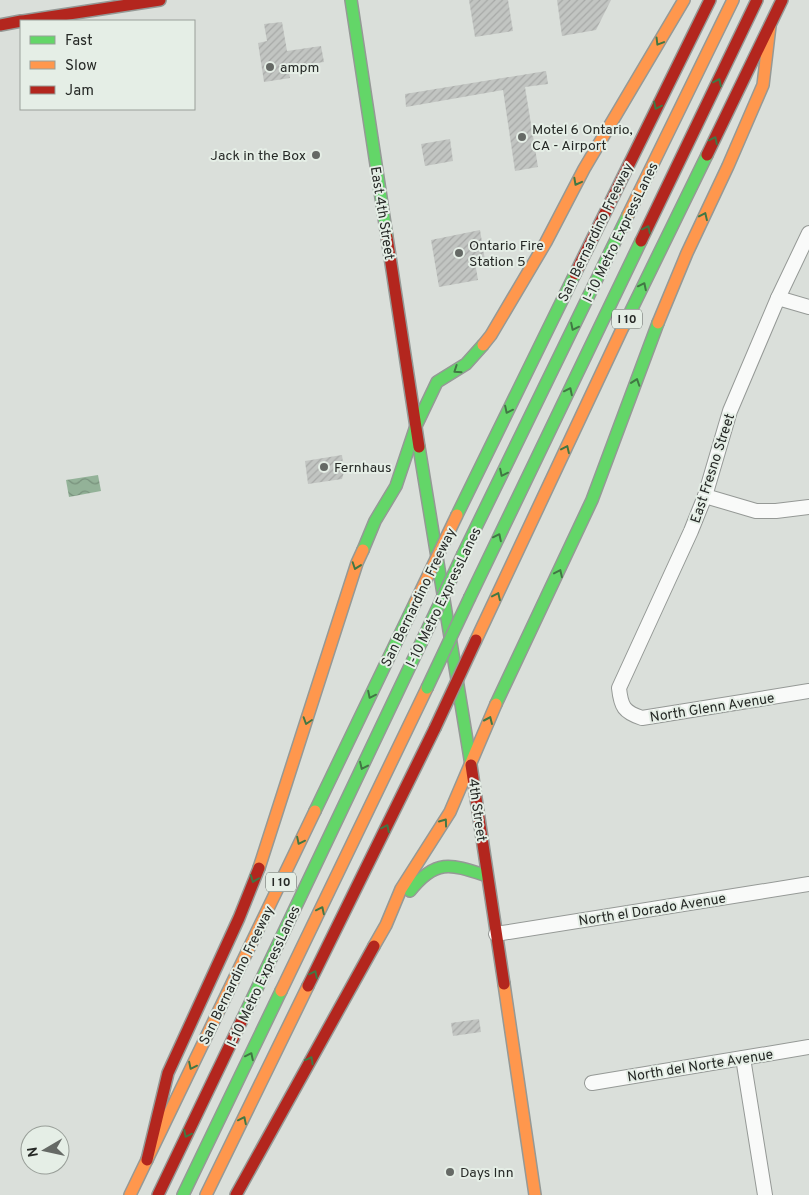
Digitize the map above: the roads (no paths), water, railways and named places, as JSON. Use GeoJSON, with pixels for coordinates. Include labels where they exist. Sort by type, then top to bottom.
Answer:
{"type":"FeatureCollection","features":[{"type":"Feature","properties":{"kind":"main road","name":"East 4th Street"},"geometry":{"type":"LineString","coordinates":[[351,0],[416,426]]}},
{"type":"Feature","properties":{"kind":"main road"},"geometry":{"type":"LineString","coordinates":[[147,1160],[168,1073],[239,918],[260,865],[357,563],[375,522],[396,486],[416,426],[437,382],[466,364],[491,335],[546,242],[584,169],[684,0]]}},
{"type":"Feature","properties":{"kind":"main road","name":"San Bernardino Freeway"},"geometry":{"type":"LineString","coordinates":[[130,1195],[457,515],[710,0]]}},
{"type":"Feature","properties":{"kind":"main road","name":"I-10 Metro ExpressLanes"},"geometry":{"type":"LineString","coordinates":[[158,1195],[463,554],[733,0]]}},
{"type":"Feature","properties":{"kind":"main road","name":"I-10 Metro ExpressLanes"},"geometry":{"type":"LineString","coordinates":[[184,1195],[757,0]]}},
{"type":"Feature","properties":{"kind":"main road","name":"I 10"},"geometry":{"type":"LineString","coordinates":[[206,1195],[435,728],[628,317],[782,0]]}},
{"type":"Feature","properties":{"kind":"main road"},"geometry":{"type":"LineString","coordinates":[[28,20],[152,1]]}},
{"type":"Feature","properties":{"kind":"main road"},"geometry":{"type":"LineString","coordinates":[[0,25],[20,21]]}},
{"type":"Feature","properties":{"kind":"main road"},"geometry":{"type":"LineString","coordinates":[[236,1195],[386,925],[401,889],[450,812],[488,721],[592,500],[686,253],[728,166],[763,85],[770,26]]}},
{"type":"Feature","properties":{"kind":"main road","name":"4th Street"},"geometry":{"type":"LineString","coordinates":[[416,426],[471,765],[535,1195]]}},
{"type":"Feature","properties":{"kind":"main road"},"geometry":{"type":"LineString","coordinates":[[386,925],[416,883],[428,871],[454,865],[487,876]]}},
{"type":"Feature","properties":{"kind":"street","name":"East Fresno Street"},"geometry":{"type":"LineString","coordinates":[[621,702],[619,688],[691,531],[705,496],[730,411],[778,298],[809,233]]}},
{"type":"Feature","properties":{"kind":"street"},"geometry":{"type":"LineString","coordinates":[[778,298],[809,307]]}},
{"type":"Feature","properties":{"kind":"street"},"geometry":{"type":"LineString","coordinates":[[705,496],[756,511],[776,511],[809,507]]}},
{"type":"Feature","properties":{"kind":"street","name":"North Glenn Avenue"},"geometry":{"type":"LineString","coordinates":[[621,702],[628,714],[642,718],[809,691]]}},
{"type":"Feature","properties":{"kind":"street","name":"North el Dorado Avenue"},"geometry":{"type":"LineString","coordinates":[[496,934],[809,884]]}},
{"type":"Feature","properties":{"kind":"street","name":"North del Norte Avenue"},"geometry":{"type":"LineString","coordinates":[[592,1083],[809,1047]]}},
{"type":"Feature","properties":{"kind":"street"},"geometry":{"type":"LineString","coordinates":[[744,1058],[765,1195]]}},
{"type":"Feature","properties":{"kind":"water"},"geometry":{"type":"Polygon","coordinates":[[[98,475],[101,491],[69,497],[66,480],[98,475]]]}},
{"type":"Feature","properties":{"kind":"place","name":"ampm"},"geometry":{"type":"Point","coordinates":[270,67]}},
{"type":"Feature","properties":{"kind":"place","name":"Motel 6 Ontario, CA - Airport"},"geometry":{"type":"Point","coordinates":[522,137]}},
{"type":"Feature","properties":{"kind":"place","name":"Jack in the Box"},"geometry":{"type":"Point","coordinates":[316,155]}},
{"type":"Feature","properties":{"kind":"place","name":"Ontario Fire Station 5"},"geometry":{"type":"Point","coordinates":[459,253]}},
{"type":"Feature","properties":{"kind":"place","name":"Fernhaus"},"geometry":{"type":"Point","coordinates":[324,467]}},
{"type":"Feature","properties":{"kind":"place","name":"Days Inn"},"geometry":{"type":"Point","coordinates":[450,1172]}}]}
